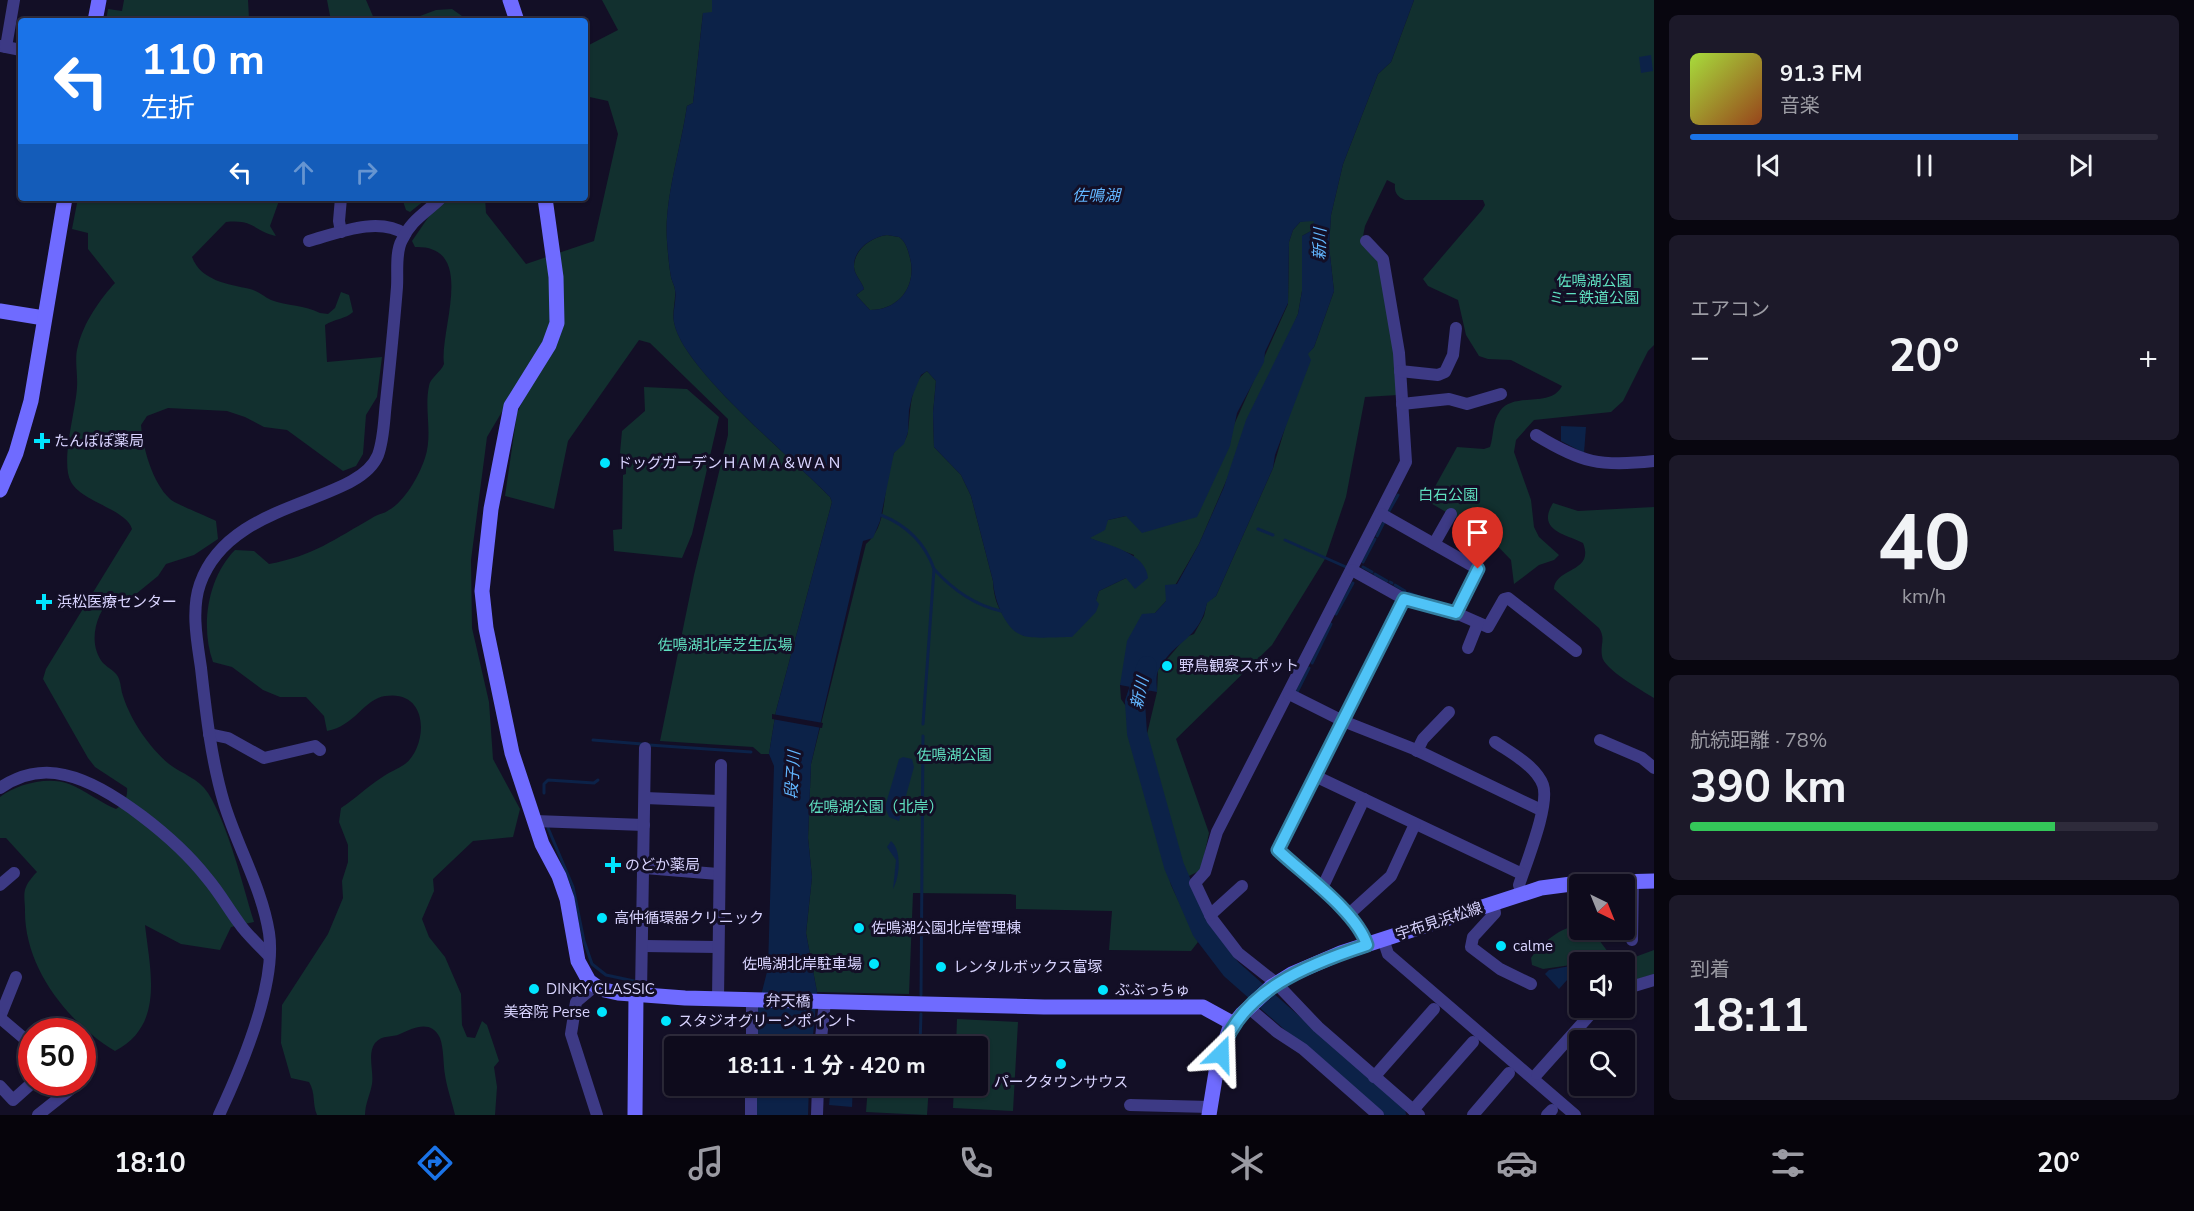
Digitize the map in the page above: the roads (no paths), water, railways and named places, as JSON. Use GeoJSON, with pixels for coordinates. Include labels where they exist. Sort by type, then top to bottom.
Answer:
{"type":"FeatureCollection","features":[{"type":"Feature","properties":{"kind":"street"},"geometry":{"type":"LineString","coordinates":[[14,0],[3,47],[18,50]]}},
{"type":"Feature","properties":{"kind":"street"},"geometry":{"type":"LineString","coordinates":[[96,18],[99,0]]}},
{"type":"Feature","properties":{"kind":"street"},"geometry":{"type":"LineString","coordinates":[[0,490],[15,455],[28,415],[64,201]]}},
{"type":"Feature","properties":{"kind":"street"},"geometry":{"type":"LineString","coordinates":[[341,201],[339,221],[341,232]]}},
{"type":"Feature","properties":{"kind":"street"},"geometry":{"type":"LineString","coordinates":[[219,1115],[240,1070],[261,1001],[269,956],[269,934],[263,908],[224,803],[209,734],[197,638],[196,605],[200,584],[222,548],[257,520],[369,471],[378,453],[382,435],[400,243],[413,221],[437,201]]}},
{"type":"Feature","properties":{"kind":"street"},"geometry":{"type":"LineString","coordinates":[[545,201],[556,277],[557,323],[549,345],[511,406],[491,509],[482,591],[486,628],[512,753],[544,821],[567,899],[578,961],[585,975],[595,986],[576,1002],[571,1034],[597,1115]]}},
{"type":"Feature","properties":{"kind":"street"},"geometry":{"type":"LineString","coordinates":[[309,241],[341,232],[384,225],[405,234]]}},
{"type":"Feature","properties":{"kind":"street"},"geometry":{"type":"LineString","coordinates":[[1366,241],[1383,259],[1400,370],[1406,462],[1217,832],[1205,872],[1195,882],[1210,915],[1238,953],[1416,1113],[1473,1042]]}},
{"type":"Feature","properties":{"kind":"street"},"geometry":{"type":"LineString","coordinates":[[0,311],[44,318]]}},
{"type":"Feature","properties":{"kind":"street"},"geometry":{"type":"LineString","coordinates":[[1400,370],[1438,375],[1445,372],[1453,355],[1456,328]]}},
{"type":"Feature","properties":{"kind":"street"},"geometry":{"type":"LineString","coordinates":[[1402,404],[1449,399],[1467,404],[1501,394]]}},
{"type":"Feature","properties":{"kind":"street"},"geometry":{"type":"LineString","coordinates":[[1545,435],[1570,455],[1591,462],[1654,461]]}},
{"type":"Feature","properties":{"kind":"street"},"geometry":{"type":"LineString","coordinates":[[1381,514],[1478,569],[1456,613]]}},
{"type":"Feature","properties":{"kind":"street"},"geometry":{"type":"LineString","coordinates":[[1434,544],[1451,514]]}},
{"type":"Feature","properties":{"kind":"street"},"geometry":{"type":"LineString","coordinates":[[1352,570],[1404,599],[1456,613],[1488,627],[1504,599],[1508,598],[1576,651]]}},
{"type":"Feature","properties":{"kind":"street"},"geometry":{"type":"LineString","coordinates":[[1367,945],[1364,936],[1348,915],[1278,850],[1404,599]]}},
{"type":"Feature","properties":{"kind":"street"},"geometry":{"type":"LineString","coordinates":[[1468,648],[1478,622]]}},
{"type":"Feature","properties":{"kind":"street"},"geometry":{"type":"LineString","coordinates":[[1289,694],[1343,721],[1418,751],[1541,810]]}},
{"type":"Feature","properties":{"kind":"street"},"geometry":{"type":"LineString","coordinates":[[1418,751],[1423,739],[1449,712]]}},
{"type":"Feature","properties":{"kind":"street"},"geometry":{"type":"LineString","coordinates":[[209,734],[228,738],[264,758],[315,747],[320,750]]}},
{"type":"Feature","properties":{"kind":"street"},"geometry":{"type":"LineString","coordinates":[[1600,740],[1641,758],[1654,768]]}},
{"type":"Feature","properties":{"kind":"street"},"geometry":{"type":"LineString","coordinates":[[1495,742],[1524,763],[1539,779],[1544,790],[1541,810],[1519,885],[1522,894]]}},
{"type":"Feature","properties":{"kind":"street"},"geometry":{"type":"LineString","coordinates":[[635,1115],[644,946],[645,748]]}},
{"type":"Feature","properties":{"kind":"street"},"geometry":{"type":"LineString","coordinates":[[718,999],[721,765]]}},
{"type":"Feature","properties":{"kind":"street"},"geometry":{"type":"LineString","coordinates":[[0,788],[28,774],[66,775],[88,783],[132,810],[176,844],[207,877],[240,925],[269,956]]}},
{"type":"Feature","properties":{"kind":"street"},"geometry":{"type":"LineString","coordinates":[[1315,776],[1522,874]]}},
{"type":"Feature","properties":{"kind":"street"},"geometry":{"type":"LineString","coordinates":[[645,798],[719,801]]}},
{"type":"Feature","properties":{"kind":"street"},"geometry":{"type":"LineString","coordinates":[[1319,888],[1364,799]]}},
{"type":"Feature","properties":{"kind":"street"},"geometry":{"type":"LineString","coordinates":[[544,821],[644,825]]}},
{"type":"Feature","properties":{"kind":"street"},"geometry":{"type":"LineString","coordinates":[[1348,915],[1390,876],[1415,824]]}},
{"type":"Feature","properties":{"kind":"street"},"geometry":{"type":"LineString","coordinates":[[645,868],[718,874]]}},
{"type":"Feature","properties":{"kind":"street"},"geometry":{"type":"LineString","coordinates":[[0,885],[14,873]]}},
{"type":"Feature","properties":{"kind":"street","name":"宇布見浜松線"},"geometry":{"type":"LineString","coordinates":[[1635,881],[1654,881]]}},
{"type":"Feature","properties":{"kind":"street","name":"宇布見浜松線"},"geometry":{"type":"LineString","coordinates":[[1210,1111],[1221,1054],[1234,1024],[1274,985],[1321,961],[1383,939],[1522,894],[1569,884]]}},
{"type":"Feature","properties":{"kind":"street"},"geometry":{"type":"LineString","coordinates":[[1210,915],[1242,886]]}},
{"type":"Feature","properties":{"kind":"street"},"geometry":{"type":"LineString","coordinates":[[1493,903],[1496,913],[1473,938],[1472,947],[1474,951],[1500,969],[1530,984]]}},
{"type":"Feature","properties":{"kind":"street"},"geometry":{"type":"LineString","coordinates":[[1383,939],[1388,954],[1575,1115]]}},
{"type":"Feature","properties":{"kind":"street"},"geometry":{"type":"LineString","coordinates":[[644,946],[717,947]]}},
{"type":"Feature","properties":{"kind":"street"},"geometry":{"type":"LineString","coordinates":[[16,977],[0,1018],[18,1033]]}},
{"type":"Feature","properties":{"kind":"street"},"geometry":{"type":"LineString","coordinates":[[1635,986],[1654,980]]}},
{"type":"Feature","properties":{"kind":"street","name":"弁天橋"},"geometry":{"type":"LineString","coordinates":[[595,986],[608,991],[640,988],[718,999],[1203,1007],[1234,1024]]}},
{"type":"Feature","properties":{"kind":"street"},"geometry":{"type":"LineString","coordinates":[[752,1036],[754,1000]]}},
{"type":"Feature","properties":{"kind":"street"},"geometry":{"type":"LineString","coordinates":[[820,1036],[822,1001]]}},
{"type":"Feature","properties":{"kind":"street"},"geometry":{"type":"LineString","coordinates":[[1251,1006],[1277,1032],[1303,1049],[1378,1115]]}},
{"type":"Feature","properties":{"kind":"street"},"geometry":{"type":"LineString","coordinates":[[1374,1077],[1434,1009]]}},
{"type":"Feature","properties":{"kind":"street"},"geometry":{"type":"LineString","coordinates":[[1538,1074],[1587,1018]]}},
{"type":"Feature","properties":{"kind":"street"},"geometry":{"type":"LineString","coordinates":[[1473,1115],[1509,1073]]}},
{"type":"Feature","properties":{"kind":"street"},"geometry":{"type":"LineString","coordinates":[[0,1086],[13,1100],[18,1096]]}},
{"type":"Feature","properties":{"kind":"street"},"geometry":{"type":"LineString","coordinates":[[38,1115],[62,1096]]}},
{"type":"Feature","properties":{"kind":"street"},"geometry":{"type":"LineString","coordinates":[[751,1115],[752,1096]]}},
{"type":"Feature","properties":{"kind":"street"},"geometry":{"type":"LineString","coordinates":[[817,1115],[818,1096]]}},
{"type":"Feature","properties":{"kind":"street"},"geometry":{"type":"LineString","coordinates":[[1130,1105],[1210,1111]]}},
{"type":"Feature","properties":{"kind":"water","name":"佐鳴湖"},"geometry":{"type":"Polygon","coordinates":[[[712,0],[1414,0],[1391,62],[1378,74],[1343,164],[1331,215],[1329,246],[1334,291],[1314,347],[1308,354],[1311,360],[1275,455],[1273,468],[1216,596],[1207,603],[1203,616],[1192,633],[1165,659],[1159,669],[1157,692],[1120,685],[1127,641],[1142,614],[1155,613],[1166,601],[1165,585],[1177,584],[1199,544],[1224,487],[1246,420],[1298,314],[1302,291],[1302,236],[1311,231],[1314,221],[1300,222],[1293,230],[1289,242],[1288,303],[1265,352],[1264,362],[1237,413],[1230,446],[1197,517],[1142,533],[1126,516],[1108,520],[1105,530],[1090,538],[1134,556],[1146,569],[1148,578],[1135,589],[1126,578],[1099,591],[1096,600],[1099,604],[1096,612],[1072,637],[1028,637],[1017,633],[1006,621],[996,596],[971,496],[961,475],[934,447],[933,413],[936,381],[927,371],[921,375],[912,397],[908,432],[904,444],[894,453],[880,521],[873,538],[863,541],[811,764],[808,838],[812,877],[806,933],[817,992],[813,1036],[756,1036],[756,1015],[768,968],[774,766],[769,754],[776,711],[832,502],[830,497],[717,388],[696,364],[681,341],[674,322],[675,287],[671,277],[668,250],[668,208],[687,106],[693,103],[703,13],[712,12],[712,0]],[[887,235],[875,238],[860,249],[854,270],[864,289],[856,295],[870,310],[890,306],[904,294],[911,278],[912,268],[905,244],[899,237],[887,235]]]}},
{"type":"Feature","properties":{"kind":"water"},"geometry":{"type":"Polygon","coordinates":[[[1651,55],[1653,71],[1641,73],[1639,57],[1651,55]]]}},
{"type":"Feature","properties":{"kind":"water"},"geometry":{"type":"Polygon","coordinates":[[[1561,426],[1586,427],[1584,453],[1561,441],[1561,426]]]}},
{"type":"Feature","properties":{"kind":"water"},"geometry":{"type":"Polygon","coordinates":[[[903,757],[912,759],[914,767],[899,821],[889,817],[885,807],[899,759],[903,757]]]}},
{"type":"Feature","properties":{"kind":"water"},"geometry":{"type":"Polygon","coordinates":[[[891,841],[895,845],[899,864],[893,889],[896,860],[887,847],[891,841]]]}},
{"type":"Feature","properties":{"kind":"water"},"geometry":{"type":"Polygon","coordinates":[[[1569,966],[1569,978],[1559,989],[1545,974],[1549,970],[1569,966]]]}},
{"type":"Feature","properties":{"kind":"water"},"geometry":{"type":"Polygon","coordinates":[[[756,1096],[809,1096],[808,1115],[756,1115],[756,1096]]]}},
{"type":"Feature","properties":{"kind":"water"},"geometry":{"type":"Polygon","coordinates":[[[830,1096],[853,1096],[852,1107],[829,1105],[830,1096]]]}},
{"type":"Feature","properties":{"kind":"waterway"},"geometry":{"type":"LineString","coordinates":[[1389,511],[1398,495]]}},
{"type":"Feature","properties":{"kind":"waterway"},"geometry":{"type":"LineString","coordinates":[[881,515],[899,524],[914,536],[934,569],[923,724]]}},
{"type":"Feature","properties":{"kind":"waterway"},"geometry":{"type":"LineString","coordinates":[[1377,536],[1384,522]]}},
{"type":"Feature","properties":{"kind":"waterway"},"geometry":{"type":"LineString","coordinates":[[1258,529],[1273,535]]}},
{"type":"Feature","properties":{"kind":"waterway"},"geometry":{"type":"LineString","coordinates":[[1363,562],[1375,539]]}},
{"type":"Feature","properties":{"kind":"waterway"},"geometry":{"type":"LineString","coordinates":[[1285,540],[1346,567]]}},
{"type":"Feature","properties":{"kind":"waterway"},"geometry":{"type":"LineString","coordinates":[[1363,567],[1372,572]]}},
{"type":"Feature","properties":{"kind":"waterway"},"geometry":{"type":"LineString","coordinates":[[934,569],[964,595],[982,605],[1001,611]]}},
{"type":"Feature","properties":{"kind":"waterway"},"geometry":{"type":"LineString","coordinates":[[1375,574],[1387,581]]}},
{"type":"Feature","properties":{"kind":"waterway"},"geometry":{"type":"LineString","coordinates":[[1336,614],[1353,583]]}},
{"type":"Feature","properties":{"kind":"waterway"},"geometry":{"type":"LineString","coordinates":[[1395,585],[1405,591]]}},
{"type":"Feature","properties":{"kind":"waterway"},"geometry":{"type":"LineString","coordinates":[[1409,593],[1419,597]]}},
{"type":"Feature","properties":{"kind":"waterway"},"geometry":{"type":"LineString","coordinates":[[1312,663],[1331,624]]}},
{"type":"Feature","properties":{"kind":"waterway","name":"新川"},"geometry":{"type":"LineString","coordinates":[[1147,666],[1135,702],[1137,733],[1174,866],[1202,931],[1231,969],[1396,1115]]}},
{"type":"Feature","properties":{"kind":"waterway"},"geometry":{"type":"LineString","coordinates":[[1297,692],[1309,668]]}},
{"type":"Feature","properties":{"kind":"waterway"},"geometry":{"type":"LineString","coordinates":[[921,995],[923,736]]}},
{"type":"Feature","properties":{"kind":"waterway"},"geometry":{"type":"LineString","coordinates":[[593,740],[642,744]]}},
{"type":"Feature","properties":{"kind":"waterway"},"geometry":{"type":"LineString","coordinates":[[649,745],[751,752]]}},
{"type":"Feature","properties":{"kind":"waterway"},"geometry":{"type":"LineString","coordinates":[[544,793],[544,784],[548,780],[594,783],[598,780]]}},
{"type":"Feature","properties":{"kind":"waterway"},"geometry":{"type":"LineString","coordinates":[[548,828],[573,887],[584,941],[592,964],[606,975],[634,981]]}},
{"type":"Feature","properties":{"kind":"waterway"},"geometry":{"type":"LineString","coordinates":[[920,1036],[921,1014]]}},
{"type":"Feature","properties":{"kind":"place","name":"たんぽぽ薬局"},"geometry":{"type":"Point","coordinates":[42,441]}},
{"type":"Feature","properties":{"kind":"place","name":"ドッグガーデンＨＡＭＡ＆ＷＡＮ"},"geometry":{"type":"Point","coordinates":[605,463]}},
{"type":"Feature","properties":{"kind":"place","name":"浜松医療センター"},"geometry":{"type":"Point","coordinates":[44,602]}},
{"type":"Feature","properties":{"kind":"place","name":"野鳥観察スポット"},"geometry":{"type":"Point","coordinates":[1167,666]}},
{"type":"Feature","properties":{"kind":"place","name":"のどか薬局"},"geometry":{"type":"Point","coordinates":[613,865]}},
{"type":"Feature","properties":{"kind":"place","name":"高仲循環器クリニック"},"geometry":{"type":"Point","coordinates":[602,918]}},
{"type":"Feature","properties":{"kind":"place","name":"佐鳴湖公園北岸管理棟"},"geometry":{"type":"Point","coordinates":[859,928]}},
{"type":"Feature","properties":{"kind":"place","name":"calme"},"geometry":{"type":"Point","coordinates":[1501,946]}},
{"type":"Feature","properties":{"kind":"place","name":"佐鳴湖北岸駐車場"},"geometry":{"type":"Point","coordinates":[874,964]}},
{"type":"Feature","properties":{"kind":"place","name":"レンタルボックス富塚"},"geometry":{"type":"Point","coordinates":[941,967]}},
{"type":"Feature","properties":{"kind":"place","name":"DINKY CLASSIC"},"geometry":{"type":"Point","coordinates":[534,989]}},
{"type":"Feature","properties":{"kind":"place","name":"ぶぶっちゅ"},"geometry":{"type":"Point","coordinates":[1103,990]}},
{"type":"Feature","properties":{"kind":"place","name":"美容院 Perse"},"geometry":{"type":"Point","coordinates":[602,1012]}},
{"type":"Feature","properties":{"kind":"place","name":"スタジオグリーンポイント"},"geometry":{"type":"Point","coordinates":[666,1021]}},
{"type":"Feature","properties":{"kind":"place","name":"パークタウンサウス"},"geometry":{"type":"Point","coordinates":[1061,1064]}},
{"type":"Feature","properties":{"kind":"park label","name":"佐鳴湖公園 ミニ鉄道公園"},"geometry":{"type":"Point","coordinates":[1594,290]}},
{"type":"Feature","properties":{"kind":"park label","name":"白石公園"},"geometry":{"type":"Point","coordinates":[1448,495]}},
{"type":"Feature","properties":{"kind":"park label","name":"佐鳴湖北岸芝生広場"},"geometry":{"type":"Point","coordinates":[725,645]}},
{"type":"Feature","properties":{"kind":"park label","name":"佐鳴湖公園"},"geometry":{"type":"Point","coordinates":[954,755]}},
{"type":"Feature","properties":{"kind":"park label","name":"佐鳴湖公園（北岸）"},"geometry":{"type":"Point","coordinates":[876,807]}},
{"type":"Feature","properties":{"kind":"water label","name":"段子川"},"geometry":{"type":"Point","coordinates":[793,775]}}]}
